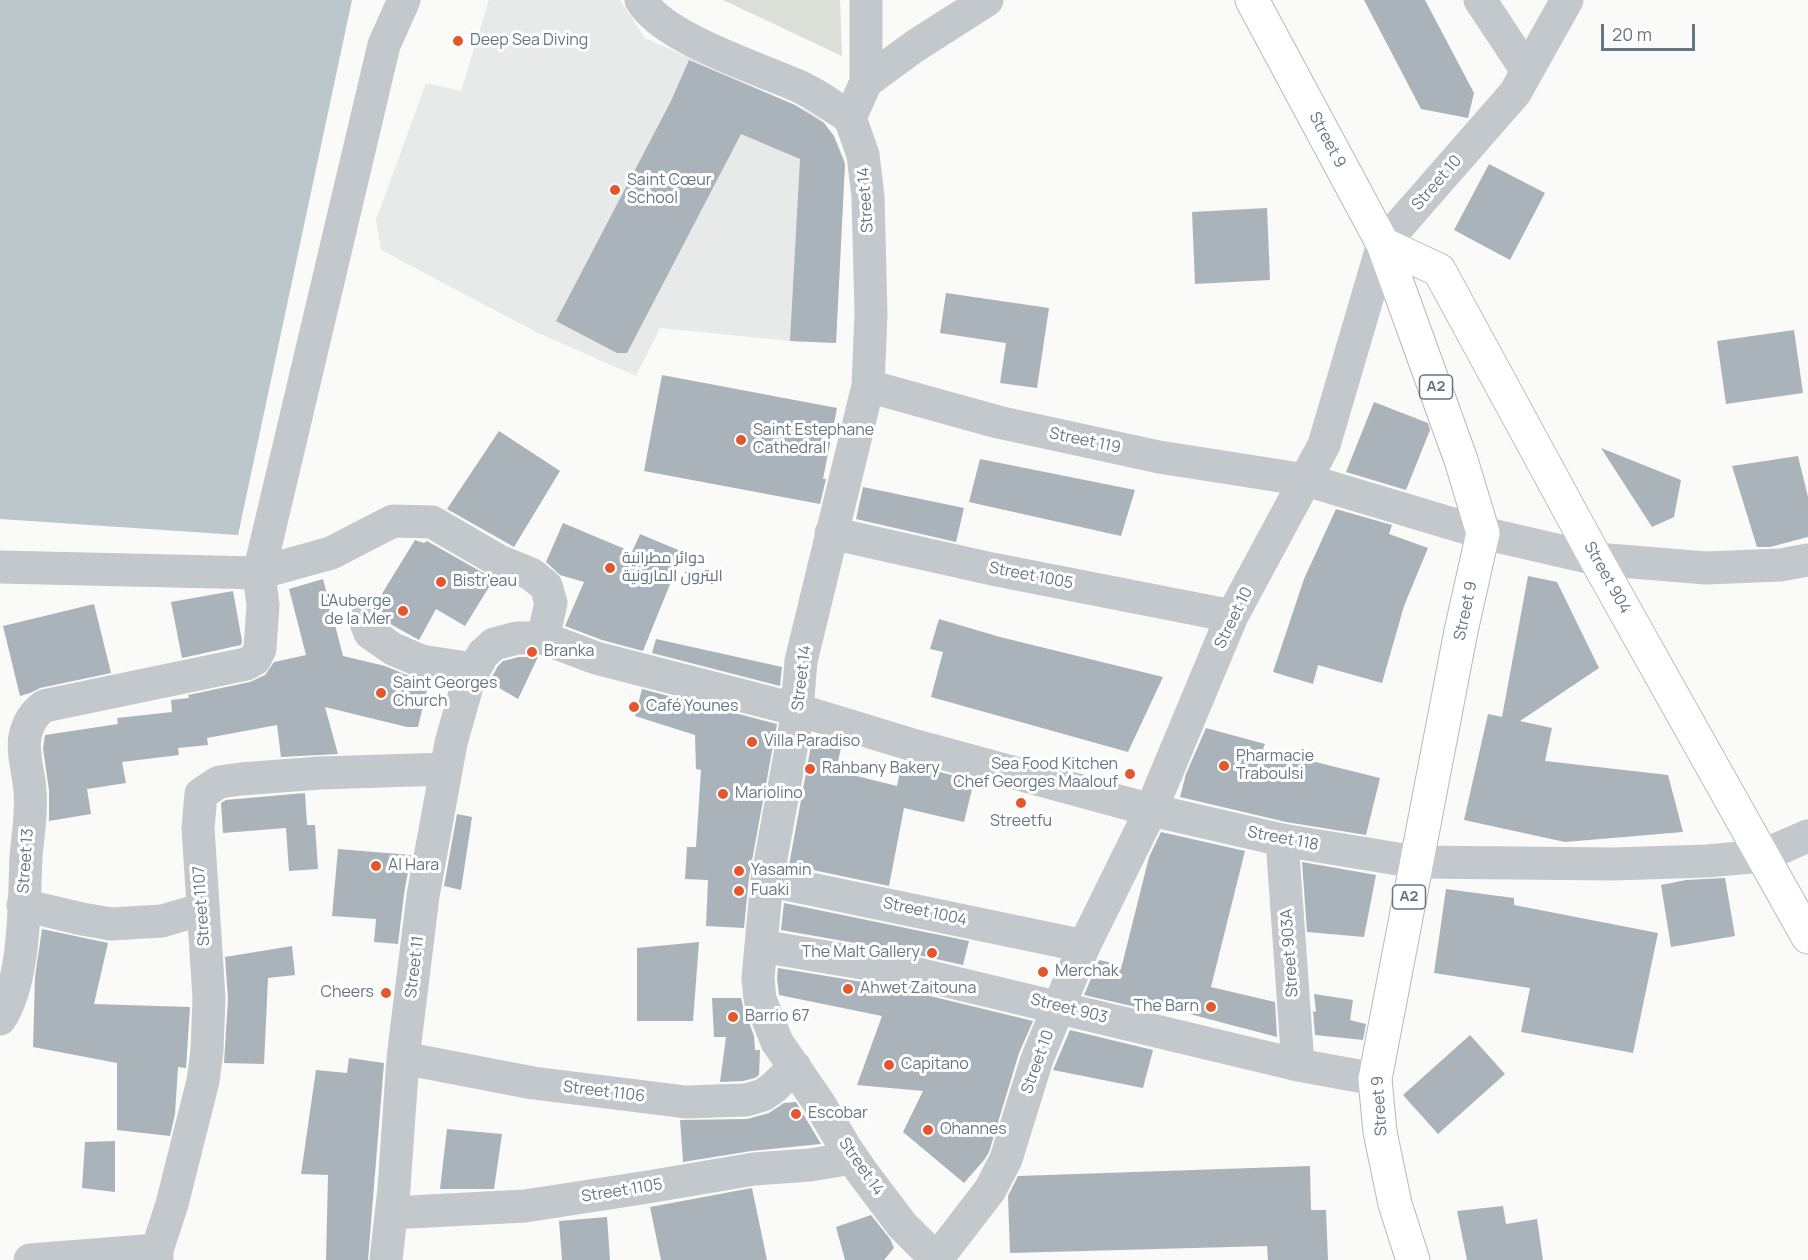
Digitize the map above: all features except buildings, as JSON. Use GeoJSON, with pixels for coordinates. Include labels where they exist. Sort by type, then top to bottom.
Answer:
{"type":"FeatureCollection","features":[{"type":"Feature","properties":{"kind":"main road","name":"Street 9"},"geometry":{"type":"LineString","coordinates":[[1252,0],[1383,244],[1450,428],[1483,533],[1461,631],[1375,1078],[1380,1132],[1393,1194],[1413,1260]]}},
{"type":"Feature","properties":{"kind":"main road","name":"Street 904"},"geometry":{"type":"LineString","coordinates":[[1383,244],[1438,270],[1596,559],[1808,937]]}},
{"type":"Feature","properties":{"kind":"street"},"geometry":{"type":"LineString","coordinates":[[259,573],[384,45],[404,0]]}},
{"type":"Feature","properties":{"kind":"street"},"geometry":{"type":"LineString","coordinates":[[645,2],[667,27],[720,54],[804,89],[850,118],[866,82],[866,0]]}},
{"type":"Feature","properties":{"kind":"street"},"geometry":{"type":"LineString","coordinates":[[866,82],[915,46],[987,0]]}},
{"type":"Feature","properties":{"kind":"street"},"geometry":{"type":"LineString","coordinates":[[1480,0],[1527,71]]}},
{"type":"Feature","properties":{"kind":"street","name":"Street 10"},"geometry":{"type":"LineString","coordinates":[[937,1260],[990,1190],[1006,1158],[1037,1059],[1084,946],[1151,810],[1232,616],[1324,445],[1383,244],[1515,93],[1567,0]]}},
{"type":"Feature","properties":{"kind":"street","name":"Street 14"},"geometry":{"type":"LineString","coordinates":[[850,118],[863,155],[868,197],[871,314],[868,386],[801,661],[798,710],[767,880],[758,978],[760,999],[777,1042],[852,1158],[902,1225],[937,1260]]}},
{"type":"Feature","properties":{"kind":"street","name":"Street 119"},"geometry":{"type":"LineString","coordinates":[[868,386],[998,422],[1148,454],[1305,480],[1483,533],[1596,559],[1706,568],[1780,566],[1808,560]]}},
{"type":"Feature","properties":{"kind":"street"},"geometry":{"type":"LineString","coordinates":[[0,567],[259,573],[331,554],[393,521],[432,522],[499,561],[531,574],[546,586],[551,603],[543,638]]}},
{"type":"Feature","properties":{"kind":"street","name":"Street 1005"},"geometry":{"type":"LineString","coordinates":[[831,533],[992,569],[1232,616]]}},
{"type":"Feature","properties":{"kind":"street","name":"Street 13"},"geometry":{"type":"LineString","coordinates":[[0,1018],[6,1010],[15,980],[21,943],[31,793],[24,739],[33,714],[44,706],[246,664],[255,659],[260,649],[263,605],[259,573]]}},
{"type":"Feature","properties":{"kind":"street"},"geometry":{"type":"LineString","coordinates":[[365,620],[370,633],[393,649],[421,661],[471,674],[483,654],[494,644],[517,638],[543,638],[596,658],[798,710]]}},
{"type":"Feature","properties":{"kind":"street","name":"Street 11"},"geometry":{"type":"LineString","coordinates":[[386,1260],[403,1058],[423,896],[451,743],[471,674]]}},
{"type":"Feature","properties":{"kind":"street","name":"Street 118"},"geometry":{"type":"LineString","coordinates":[[798,710],[916,746],[1151,810],[1282,840],[1416,862],[1614,864],[1707,861],[1762,856]]}},
{"type":"Feature","properties":{"kind":"street","name":"Street 1107"},"geometry":{"type":"LineString","coordinates":[[157,1255],[194,1119],[207,1051],[209,998],[198,847],[201,794],[219,783],[268,776],[446,769]]}},
{"type":"Feature","properties":{"kind":"street"},"geometry":{"type":"LineString","coordinates":[[1762,856],[1808,836]]}},
{"type":"Feature","properties":{"kind":"street","name":"Street 903A"},"geometry":{"type":"LineString","coordinates":[[1282,840],[1298,1065]]}},
{"type":"Feature","properties":{"kind":"street","name":"Street 1004"},"geometry":{"type":"LineString","coordinates":[[767,880],[1084,946]]}},
{"type":"Feature","properties":{"kind":"street"},"geometry":{"type":"LineString","coordinates":[[23,905],[111,924],[162,921],[203,909]]}},
{"type":"Feature","properties":{"kind":"street","name":"Street 903"},"geometry":{"type":"LineString","coordinates":[[761,946],[897,969],[1298,1065],[1375,1078]]}},
{"type":"Feature","properties":{"kind":"street","name":"Street 1106"},"geometry":{"type":"LineString","coordinates":[[403,1058],[533,1083],[686,1102],[746,1101],[763,1095],[795,1067]]}},
{"type":"Feature","properties":{"kind":"street","name":"Street 1105"},"geometry":{"type":"LineString","coordinates":[[391,1213],[525,1206],[754,1169],[810,1165],[852,1158]]}},
{"type":"Feature","properties":{"kind":"street"},"geometry":{"type":"LineString","coordinates":[[30,1260],[157,1255]]}},
{"type":"Feature","properties":{"kind":"shaded area"},"geometry":{"type":"Polygon","coordinates":[[[0,0],[352,0],[238,535],[0,519],[0,0]]]}},
{"type":"Feature","properties":{"kind":"shaded area","name":"Saint Cœur School"},"geometry":{"type":"Polygon","coordinates":[[[489,0],[620,0],[645,38],[819,116],[834,136],[845,160],[836,343],[790,341],[660,328],[636,376],[536,332],[381,250],[376,220],[426,83],[461,91],[489,0]]]}},
{"type":"Feature","properties":{"kind":"shaded area"},"geometry":{"type":"Polygon","coordinates":[[[723,0],[840,0],[842,56],[723,0]]]}},
{"type":"Feature","properties":{"kind":"place","name":"Deep Sea Diving"},"geometry":{"type":"Point","coordinates":[458,41]}},
{"type":"Feature","properties":{"kind":"place","name":"Saint Cœur School"},"geometry":{"type":"Point","coordinates":[615,190]}},
{"type":"Feature","properties":{"kind":"place","name":"Saint Estephane Cathedral"},"geometry":{"type":"Point","coordinates":[741,440]}},
{"type":"Feature","properties":{"kind":"place","name":"دوائر مطرانية البترون المارونية"},"geometry":{"type":"Point","coordinates":[610,568]}},
{"type":"Feature","properties":{"kind":"place","name":"Bistr'eau"},"geometry":{"type":"Point","coordinates":[441,582]}},
{"type":"Feature","properties":{"kind":"place","name":"L'Auberge de la Mer"},"geometry":{"type":"Point","coordinates":[403,611]}},
{"type":"Feature","properties":{"kind":"place","name":"Branka"},"geometry":{"type":"Point","coordinates":[532,652]}},
{"type":"Feature","properties":{"kind":"place","name":"Saint Georges Church"},"geometry":{"type":"Point","coordinates":[381,693]}},
{"type":"Feature","properties":{"kind":"place","name":"Café Younes"},"geometry":{"type":"Point","coordinates":[634,707]}},
{"type":"Feature","properties":{"kind":"place","name":"Villa Paradiso"},"geometry":{"type":"Point","coordinates":[752,742]}},
{"type":"Feature","properties":{"kind":"place","name":"Pharmacie Traboulsi"},"geometry":{"type":"Point","coordinates":[1224,766]}},
{"type":"Feature","properties":{"kind":"place","name":"Rahbany Bakery"},"geometry":{"type":"Point","coordinates":[810,769]}},
{"type":"Feature","properties":{"kind":"place","name":"Sea Food Kitchen Chef Georges Maalouf"},"geometry":{"type":"Point","coordinates":[1130,774]}},
{"type":"Feature","properties":{"kind":"place","name":"Mariolino"},"geometry":{"type":"Point","coordinates":[723,794]}},
{"type":"Feature","properties":{"kind":"place","name":"Streetfu"},"geometry":{"type":"Point","coordinates":[1021,803]}},
{"type":"Feature","properties":{"kind":"place","name":"Al Hara"},"geometry":{"type":"Point","coordinates":[376,866]}},
{"type":"Feature","properties":{"kind":"place","name":"Yasamin"},"geometry":{"type":"Point","coordinates":[739,871]}},
{"type":"Feature","properties":{"kind":"place","name":"Fuaki"},"geometry":{"type":"Point","coordinates":[739,891]}},
{"type":"Feature","properties":{"kind":"place","name":"The Malt Gallery"},"geometry":{"type":"Point","coordinates":[932,953]}},
{"type":"Feature","properties":{"kind":"place","name":"Merchak"},"geometry":{"type":"Point","coordinates":[1043,972]}},
{"type":"Feature","properties":{"kind":"place","name":"Ahwet Zaitouna"},"geometry":{"type":"Point","coordinates":[848,989]}},
{"type":"Feature","properties":{"kind":"place","name":"Cheers"},"geometry":{"type":"Point","coordinates":[386,993]}},
{"type":"Feature","properties":{"kind":"place","name":"The Barn"},"geometry":{"type":"Point","coordinates":[1211,1007]}},
{"type":"Feature","properties":{"kind":"place","name":"Barrio 67"},"geometry":{"type":"Point","coordinates":[733,1017]}},
{"type":"Feature","properties":{"kind":"place","name":"Capitano"},"geometry":{"type":"Point","coordinates":[889,1065]}},
{"type":"Feature","properties":{"kind":"place","name":"Escobar"},"geometry":{"type":"Point","coordinates":[796,1114]}},
{"type":"Feature","properties":{"kind":"place","name":"Ohannes"},"geometry":{"type":"Point","coordinates":[928,1130]}}]}
